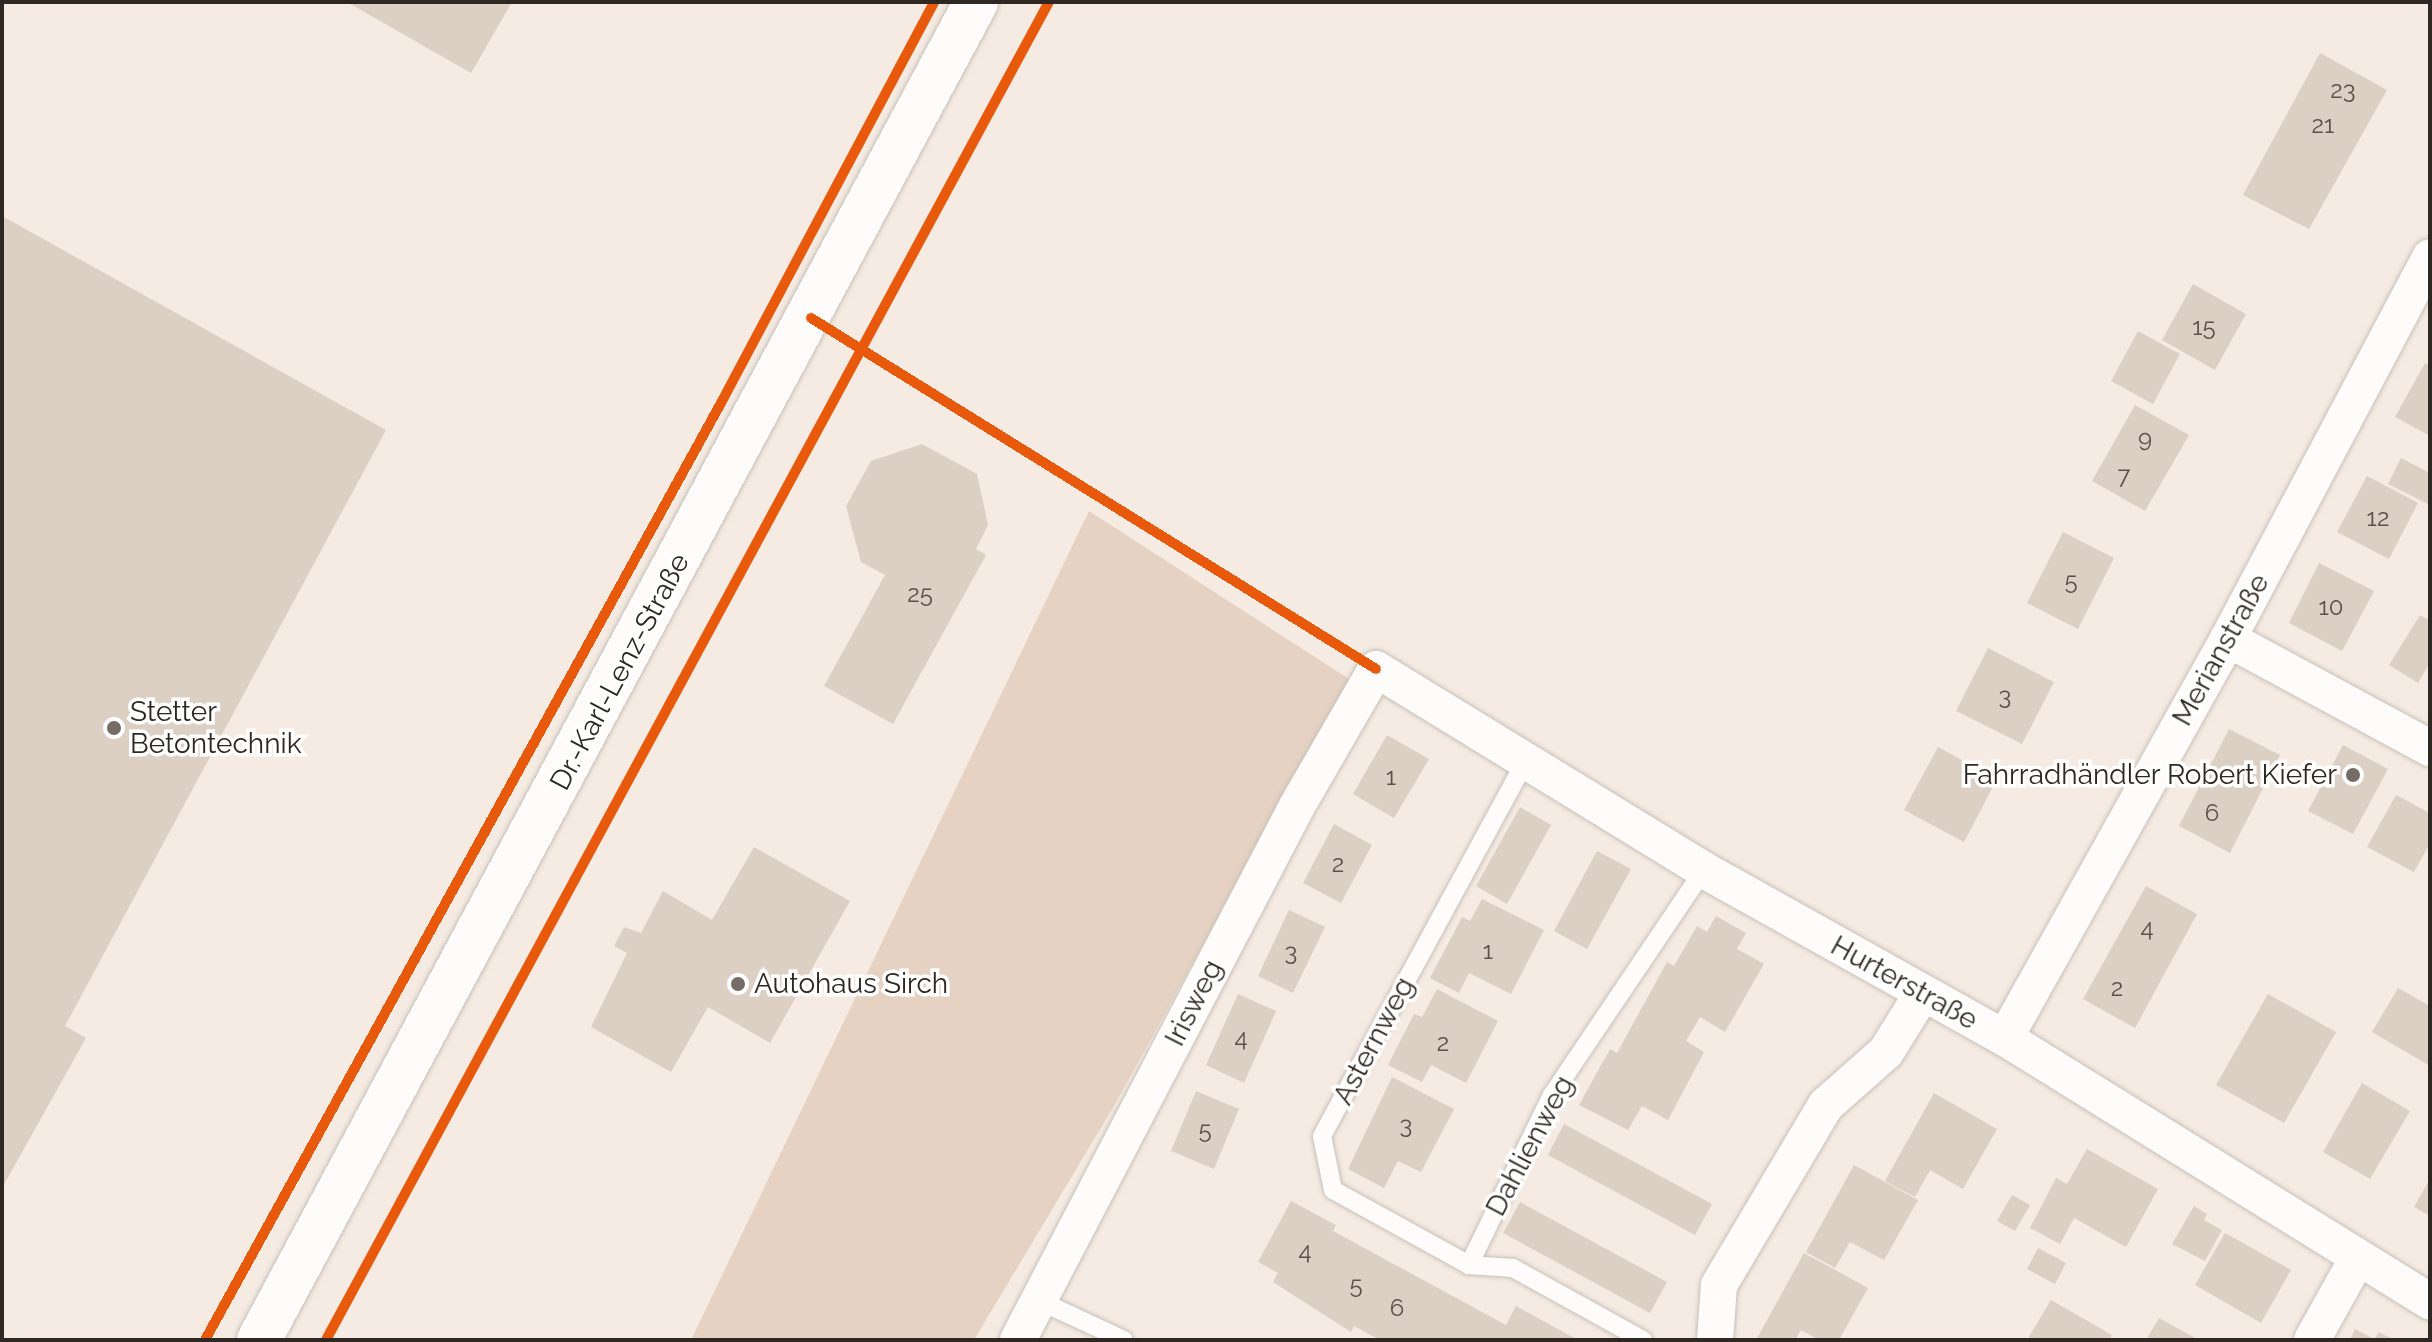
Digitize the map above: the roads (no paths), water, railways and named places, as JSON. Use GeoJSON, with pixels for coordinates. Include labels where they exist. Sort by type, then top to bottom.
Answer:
{"type":"FeatureCollection","features":[{"type":"Feature","properties":{"kind":"street","name":"Dr.-Karl-Lenz-Straße"},"geometry":{"type":"LineString","coordinates":[[259,1340],[976,2]]}},
{"type":"Feature","properties":{"kind":"street","name":"Merianstraße"},"geometry":{"type":"LineString","coordinates":[[2005,1038],[2228,639],[2430,257]]}},
{"type":"Feature","properties":{"kind":"street"},"geometry":{"type":"LineString","coordinates":[[2228,639],[2430,748]]}},
{"type":"Feature","properties":{"kind":"street","name":"Hurterstraße"},"geometry":{"type":"LineString","coordinates":[[1376,669],[1704,870],[2005,1038],[2357,1259],[2430,1301]]}},
{"type":"Feature","properties":{"kind":"street","name":"Irisweg"},"geometry":{"type":"LineString","coordinates":[[1018,1340],[1042,1302],[1282,835],[1376,669]]}},
{"type":"Feature","properties":{"kind":"street"},"geometry":{"type":"LineString","coordinates":[[1715,1340],[1719,1285],[1826,1105],[1886,1052],[1922,994]]}},
{"type":"Feature","properties":{"kind":"street"},"geometry":{"type":"LineString","coordinates":[[2312,1340],[2357,1259]]}},
{"type":"Feature","properties":{"kind":"lane","name":"Asternweg"},"geometry":{"type":"LineString","coordinates":[[1469,1265],[1333,1190],[1322,1136],[1525,762]]}},
{"type":"Feature","properties":{"kind":"lane","name":"Dahlienweg"},"geometry":{"type":"LineString","coordinates":[[1469,1265],[1552,1095],[1704,870]]}},
{"type":"Feature","properties":{"kind":"lane"},"geometry":{"type":"LineString","coordinates":[[1469,1265],[1513,1268],[1643,1340]]}},
{"type":"Feature","properties":{"kind":"lane"},"geometry":{"type":"LineString","coordinates":[[1042,1302],[1124,1340]]}},
{"type":"Feature","properties":{"kind":"place","name":"Stetter Betontechnik"},"geometry":{"type":"Point","coordinates":[114,728]}},
{"type":"Feature","properties":{"kind":"place","name":"Fahrradhändler Robert Kiefer"},"geometry":{"type":"Point","coordinates":[2353,775]}},
{"type":"Feature","properties":{"kind":"place","name":"Autohaus Sirch"},"geometry":{"type":"Point","coordinates":[738,984]}}]}
